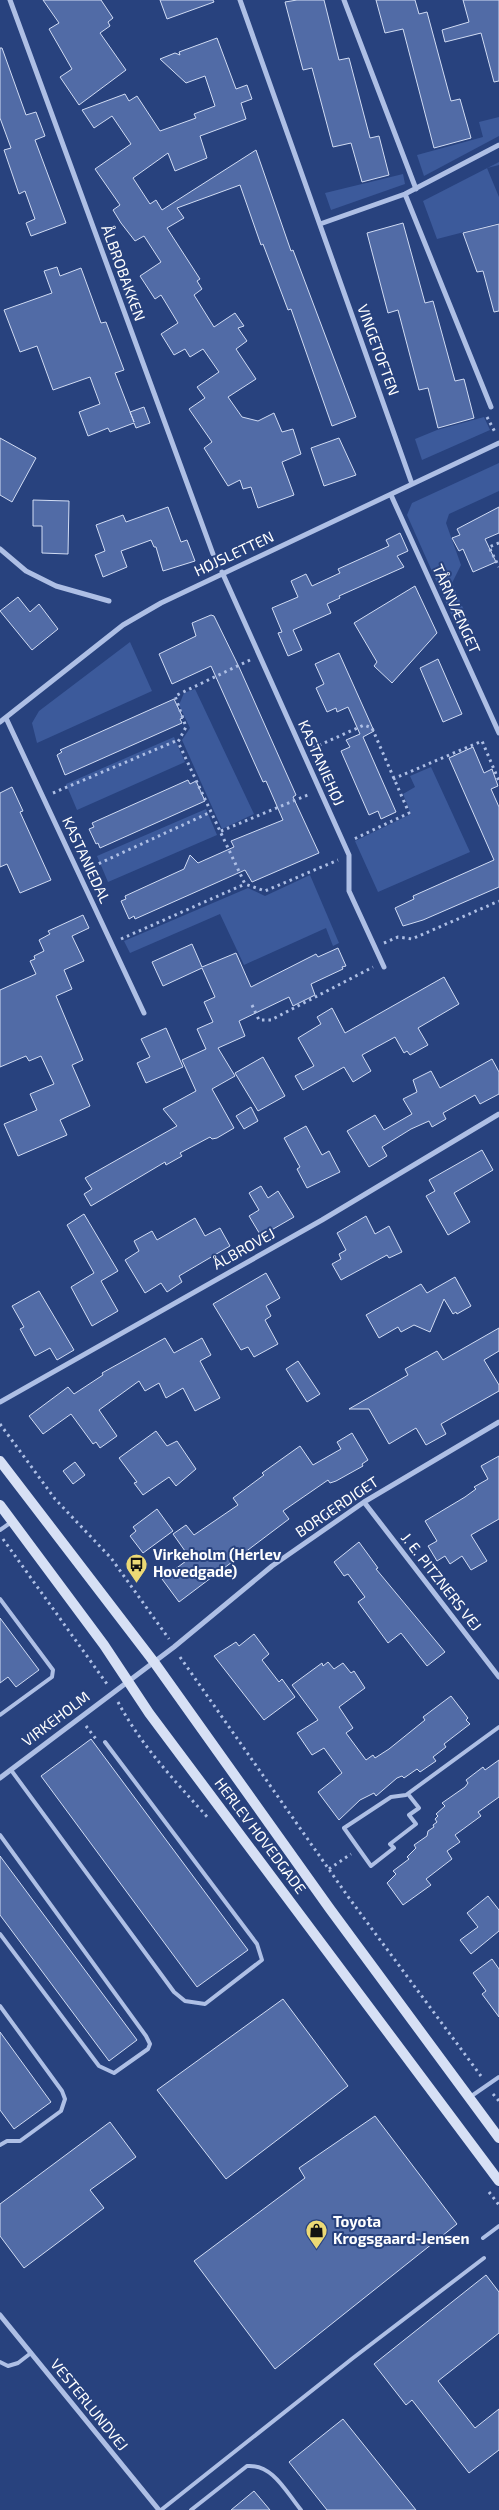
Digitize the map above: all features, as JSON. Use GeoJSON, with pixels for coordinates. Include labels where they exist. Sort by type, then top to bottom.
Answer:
{"type":"FeatureCollection","features":[{"type":"Feature","properties":{"kind":"main road","name":"HERLEV HOVEDGADE"},"geometry":{"type":"LineString","coordinates":[[0,1461],[154,1662],[330,1909],[499,2138]]}},
{"type":"Feature","properties":{"kind":"main road","name":"HERLEV HOVEDGADE"},"geometry":{"type":"LineString","coordinates":[[0,1505],[128,1681],[149,1713],[499,2181]]}},
{"type":"Feature","properties":{"kind":"street","name":"ÅLBROBAKKEN"},"geometry":{"type":"LineString","coordinates":[[10,0],[214,554]]}},
{"type":"Feature","properties":{"kind":"street","name":"VINGETOFTEN"},"geometry":{"type":"LineString","coordinates":[[240,0],[412,484]]}},
{"type":"Feature","properties":{"kind":"street"},"geometry":{"type":"LineString","coordinates":[[344,0],[416,189]]}},
{"type":"Feature","properties":{"kind":"street"},"geometry":{"type":"LineString","coordinates":[[320,224],[405,194],[499,145]]}},
{"type":"Feature","properties":{"kind":"street"},"geometry":{"type":"LineString","coordinates":[[405,194],[491,407]]}},
{"type":"Feature","properties":{"kind":"street","name":"HØJSLETTEN"},"geometry":{"type":"LineString","coordinates":[[0,722],[123,625],[222,572],[391,495],[499,442]]}},
{"type":"Feature","properties":{"kind":"street","name":"TÅRNVÆNGET"},"geometry":{"type":"LineString","coordinates":[[391,495],[499,733]]}},
{"type":"Feature","properties":{"kind":"street"},"geometry":{"type":"LineString","coordinates":[[0,549],[26,571],[56,586],[109,601]]}},
{"type":"Feature","properties":{"kind":"street","name":"KASTANIEHØJ"},"geometry":{"type":"LineString","coordinates":[[222,572],[349,855],[349,891],[383,965]]}},
{"type":"Feature","properties":{"kind":"street","name":"KASTANIEDAL"},"geometry":{"type":"LineString","coordinates":[[6,718],[144,1013]]}},
{"type":"Feature","properties":{"kind":"street","name":"ÅLBROVEJ"},"geometry":{"type":"LineString","coordinates":[[0,1402],[322,1220],[499,1114]]}},
{"type":"Feature","properties":{"kind":"street","name":"BORGERDIGET"},"geometry":{"type":"LineString","coordinates":[[128,1681],[174,1647],[272,1566],[364,1502],[499,1422]]}},
{"type":"Feature","properties":{"kind":"street","name":"J. E. PITZNERS VEJ"},"geometry":{"type":"LineString","coordinates":[[364,1502],[499,1677]]}},
{"type":"Feature","properties":{"kind":"street","name":"VIRKEHOLM"},"geometry":{"type":"LineString","coordinates":[[1,1775],[11,1770],[128,1681]]}},
{"type":"Feature","properties":{"kind":"street","name":"VESTERLUNDVEJ"},"geometry":{"type":"LineString","coordinates":[[0,2315],[160,2510]]}},
{"type":"Feature","properties":{"kind":"lane"},"geometry":{"type":"LineString","coordinates":[[0,1530],[12,1522]]}},
{"type":"Feature","properties":{"kind":"lane"},"geometry":{"type":"LineString","coordinates":[[0,1599],[52,1670],[52,1677],[0,1715]]}},
{"type":"Feature","properties":{"kind":"lane"},"geometry":{"type":"LineString","coordinates":[[408,1794],[419,1808],[410,1815],[416,1824],[390,1844],[394,1848],[371,1866],[344,1828],[391,1797],[408,1794],[499,1726]]}},
{"type":"Feature","properties":{"kind":"lane"},"geometry":{"type":"LineString","coordinates":[[11,1770],[174,1992],[185,2001],[205,2004],[262,1960],[263,1957],[257,1944],[105,1742]]}},
{"type":"Feature","properties":{"kind":"lane"},"geometry":{"type":"LineString","coordinates":[[0,1835],[146,2036],[150,2044],[148,2049],[114,2073],[99,2066],[0,1934]]}},
{"type":"Feature","properties":{"kind":"lane"},"geometry":{"type":"LineString","coordinates":[[0,2006],[62,2091],[65,2099],[61,2111],[20,2141],[6,2141],[0,2145]]}},
{"type":"Feature","properties":{"kind":"lane"},"geometry":{"type":"LineString","coordinates":[[469,2098],[499,2077]]}},
{"type":"Feature","properties":{"kind":"lane"},"geometry":{"type":"LineString","coordinates":[[483,2238],[499,2226]]}},
{"type":"Feature","properties":{"kind":"lane"},"geometry":{"type":"LineString","coordinates":[[160,2510],[352,2358],[484,2258]]}},
{"type":"Feature","properties":{"kind":"lane"},"geometry":{"type":"LineString","coordinates":[[0,2362],[8,2366],[18,2363],[31,2353]]}},
{"type":"Feature","properties":{"kind":"lane"},"geometry":{"type":"LineString","coordinates":[[191,2510],[247,2466],[268,2470],[301,2510]]}},
{"type":"Feature","properties":{"kind":"path"},"geometry":{"type":"LineString","coordinates":[[491,407],[487,415],[499,442]]}},
{"type":"Feature","properties":{"kind":"path"},"geometry":{"type":"LineString","coordinates":[[499,542],[489,547],[499,567]]}},
{"type":"Feature","properties":{"kind":"path"},"geometry":{"type":"LineString","coordinates":[[245,884],[178,742],[186,727],[175,696],[259,656]]}},
{"type":"Feature","properties":{"kind":"path"},"geometry":{"type":"LineString","coordinates":[[303,753],[364,725],[372,728],[409,813],[344,844]]}},
{"type":"Feature","properties":{"kind":"path"},"geometry":{"type":"LineString","coordinates":[[43,797],[180,739]]}},
{"type":"Feature","properties":{"kind":"path"},"geometry":{"type":"LineString","coordinates":[[394,779],[482,741],[497,771],[499,781]]}},
{"type":"Feature","properties":{"kind":"path"},"geometry":{"type":"LineString","coordinates":[[221,831],[320,790]]}},
{"type":"Feature","properties":{"kind":"path"},"geometry":{"type":"LineString","coordinates":[[78,873],[211,812]]}},
{"type":"Feature","properties":{"kind":"path"},"geometry":{"type":"LineString","coordinates":[[111,943],[245,884],[265,891],[349,855]]}},
{"type":"Feature","properties":{"kind":"path"},"geometry":{"type":"LineString","coordinates":[[375,947],[398,937],[412,939],[499,901]]}},
{"type":"Feature","properties":{"kind":"path"},"geometry":{"type":"LineString","coordinates":[[252,1005],[259,1020],[271,1020],[383,965]]}},
{"type":"Feature","properties":{"kind":"path"},"geometry":{"type":"LineString","coordinates":[[0,1424],[55,1499],[111,1558],[150,1611],[329,1869],[499,2101]]}},
{"type":"Feature","properties":{"kind":"path"},"geometry":{"type":"LineString","coordinates":[[79,1718],[97,1739],[105,1742]]}},
{"type":"Feature","properties":{"kind":"path"},"geometry":{"type":"LineString","coordinates":[[329,1869],[359,1849]]}},
{"type":"Feature","properties":{"kind":"shaded area"},"geometry":{"type":"Polygon","coordinates":[[[499,117],[499,136],[424,176],[417,155],[483,137],[479,122],[499,117]]]}},
{"type":"Feature","properties":{"kind":"shaded area"},"geometry":{"type":"Polygon","coordinates":[[[499,162],[499,165],[488,168],[499,162]]]}},
{"type":"Feature","properties":{"kind":"shaded area"},"geometry":{"type":"Polygon","coordinates":[[[487,168],[499,197],[499,223],[437,239],[423,201],[487,168]]]}},
{"type":"Feature","properties":{"kind":"shaded area"},"geometry":{"type":"Polygon","coordinates":[[[403,174],[405,184],[331,210],[325,193],[403,174]]]}},
{"type":"Feature","properties":{"kind":"shaded area"},"geometry":{"type":"Polygon","coordinates":[[[484,417],[490,430],[422,460],[415,439],[437,430],[484,417]]]}},
{"type":"Feature","properties":{"kind":"shaded area"},"geometry":{"type":"Polygon","coordinates":[[[499,463],[499,491],[449,514],[446,523],[461,565],[452,583],[471,626],[463,641],[407,515],[412,503],[499,463]]]}},
{"type":"Feature","properties":{"kind":"shaded area"},"geometry":{"type":"Polygon","coordinates":[[[130,642],[152,691],[37,743],[32,723],[39,711],[130,642]]]}},
{"type":"Feature","properties":{"kind":"shaded area"},"geometry":{"type":"Polygon","coordinates":[[[195,689],[254,814],[222,829],[182,740],[190,728],[179,705],[184,693],[195,689]]]}},
{"type":"Feature","properties":{"kind":"shaded area"},"geometry":{"type":"Polygon","coordinates":[[[174,737],[185,762],[77,810],[66,784],[174,737]]]}},
{"type":"Feature","properties":{"kind":"shaded area"},"geometry":{"type":"Polygon","coordinates":[[[431,767],[470,852],[378,892],[355,841],[411,814],[403,794],[415,787],[410,776],[431,767]]]}},
{"type":"Feature","properties":{"kind":"shaded area"},"geometry":{"type":"Polygon","coordinates":[[[206,809],[217,835],[108,882],[97,856],[206,809]]]}},
{"type":"Feature","properties":{"kind":"shaded area"},"geometry":{"type":"Polygon","coordinates":[[[310,875],[339,943],[333,946],[326,928],[244,965],[220,914],[130,953],[124,941],[248,888],[265,896],[310,875]]]}},
{"type":"Feature","properties":{"kind":"building"},"geometry":{"type":"Polygon","coordinates":[[[43,0],[101,0],[113,18],[108,22],[110,26],[100,33],[126,70],[79,105],[60,77],[72,69],[49,29],[59,23],[43,0]]]}},
{"type":"Feature","properties":{"kind":"building"},"geometry":{"type":"Polygon","coordinates":[[[160,0],[213,0],[214,2],[167,19],[160,0]]]}},
{"type":"Feature","properties":{"kind":"building"},"geometry":{"type":"Polygon","coordinates":[[[324,0],[339,60],[349,58],[370,138],[379,136],[389,175],[362,182],[351,143],[333,147],[312,68],[303,70],[285,2],[324,0]]]}},
{"type":"Feature","properties":{"kind":"building"},"geometry":{"type":"Polygon","coordinates":[[[376,0],[415,0],[419,14],[427,12],[451,101],[460,99],[471,138],[434,148],[403,29],[385,33],[376,0]]]}},
{"type":"Feature","properties":{"kind":"building"},"geometry":{"type":"Polygon","coordinates":[[[463,0],[499,0],[499,81],[494,82],[481,33],[445,42],[442,30],[469,22],[463,0]]]}},
{"type":"Feature","properties":{"kind":"building"},"geometry":{"type":"Polygon","coordinates":[[[217,38],[236,89],[247,85],[252,99],[241,103],[246,119],[200,136],[207,158],[175,171],[168,153],[133,178],[150,204],[156,200],[162,210],[256,150],[291,251],[293,250],[356,417],[332,426],[291,309],[288,310],[263,244],[261,245],[240,185],[177,208],[184,218],[167,228],[200,279],[197,281],[202,289],[194,295],[214,327],[235,313],[244,326],[238,328],[247,341],[236,349],[256,379],[228,397],[242,417],[258,421],[274,413],[282,432],[293,429],[301,454],[282,462],[294,495],[258,508],[251,487],[243,489],[240,480],[228,486],[204,448],[212,442],[189,409],[205,398],[197,387],[219,372],[203,349],[190,357],[185,349],[174,355],[161,334],[178,323],[161,295],[155,299],[140,276],[161,262],[144,236],[135,241],[121,223],[113,210],[120,205],[95,169],[131,144],[112,116],[94,128],[82,110],[125,94],[129,101],[137,96],[160,131],[196,118],[194,114],[215,106],[205,76],[186,83],[160,59],[175,53],[180,55],[179,52],[217,38]]]}},
{"type":"Feature","properties":{"kind":"building"},"geometry":{"type":"Polygon","coordinates":[[[0,48],[2,48],[26,115],[36,112],[45,136],[35,140],[66,223],[31,236],[26,223],[35,219],[25,191],[19,194],[4,150],[11,148],[0,118],[0,48]]]}},
{"type":"Feature","properties":{"kind":"building"},"geometry":{"type":"Polygon","coordinates":[[[403,223],[425,303],[433,301],[455,381],[464,379],[474,418],[438,428],[428,388],[419,390],[398,310],[388,313],[367,233],[403,223]]]}},
{"type":"Feature","properties":{"kind":"building"},"geometry":{"type":"Polygon","coordinates":[[[499,224],[499,311],[494,312],[483,271],[477,272],[463,233],[499,224]]]}},
{"type":"Feature","properties":{"kind":"building"},"geometry":{"type":"Polygon","coordinates":[[[57,267],[60,276],[81,268],[101,323],[106,322],[124,370],[115,373],[130,412],[144,407],[150,423],[136,428],[134,423],[110,432],[108,428],[88,436],[79,412],[100,404],[90,377],[53,390],[37,346],[20,352],[4,310],[52,293],[44,271],[57,267]]]}},
{"type":"Feature","properties":{"kind":"building"},"geometry":{"type":"Polygon","coordinates":[[[0,438],[36,458],[12,502],[0,495],[0,438]]]}},
{"type":"Feature","properties":{"kind":"building"},"geometry":{"type":"Polygon","coordinates":[[[339,438],[356,475],[324,486],[311,448],[339,438]]]}},
{"type":"Feature","properties":{"kind":"building"},"geometry":{"type":"Polygon","coordinates":[[[33,500],[69,501],[68,554],[42,553],[42,526],[33,526],[33,500]]]}},
{"type":"Feature","properties":{"kind":"building"},"geometry":{"type":"Polygon","coordinates":[[[168,507],[181,542],[187,540],[195,561],[163,571],[156,547],[154,547],[151,540],[121,551],[127,567],[103,577],[95,555],[105,551],[96,525],[123,515],[126,522],[168,507]]]}},
{"type":"Feature","properties":{"kind":"building"},"geometry":{"type":"Polygon","coordinates":[[[499,507],[499,533],[485,539],[496,562],[473,572],[463,549],[459,551],[452,538],[460,535],[457,529],[499,507]]]}},
{"type":"Feature","properties":{"kind":"building"},"geometry":{"type":"Polygon","coordinates":[[[400,533],[408,551],[397,556],[404,567],[339,596],[340,598],[327,604],[331,613],[293,630],[302,650],[288,656],[278,633],[282,632],[272,608],[298,597],[291,581],[306,574],[312,586],[340,573],[338,569],[389,546],[386,540],[400,533]]]}},
{"type":"Feature","properties":{"kind":"building"},"geometry":{"type":"Polygon","coordinates":[[[415,586],[437,633],[392,683],[374,666],[377,662],[354,623],[415,586]]]}},
{"type":"Feature","properties":{"kind":"building"},"geometry":{"type":"Polygon","coordinates":[[[18,597],[30,612],[39,604],[58,629],[32,650],[0,611],[18,597]]]}},
{"type":"Feature","properties":{"kind":"building"},"geometry":{"type":"Polygon","coordinates":[[[211,615],[214,616],[239,667],[296,795],[293,797],[319,853],[252,882],[245,870],[135,919],[134,916],[129,919],[121,901],[126,899],[125,896],[184,869],[190,855],[198,863],[234,847],[231,841],[283,820],[266,781],[263,782],[211,666],[172,684],[159,654],[196,636],[192,623],[211,615]]]}},
{"type":"Feature","properties":{"kind":"building"},"geometry":{"type":"Polygon","coordinates":[[[339,653],[374,731],[363,737],[396,812],[381,819],[378,811],[369,815],[341,751],[350,747],[346,740],[360,734],[348,707],[337,712],[336,708],[327,712],[316,688],[324,684],[315,664],[339,653]]]}},
{"type":"Feature","properties":{"kind":"building"},"geometry":{"type":"Polygon","coordinates":[[[438,659],[462,714],[443,722],[420,668],[438,659]]]}},
{"type":"Feature","properties":{"kind":"building"},"geometry":{"type":"Polygon","coordinates":[[[174,699],[183,718],[180,719],[182,723],[65,775],[57,755],[62,752],[60,750],[174,699]]]}},
{"type":"Feature","properties":{"kind":"building"},"geometry":{"type":"Polygon","coordinates":[[[473,747],[484,773],[492,769],[498,786],[491,789],[499,807],[499,887],[423,920],[403,926],[395,908],[414,899],[413,896],[494,860],[449,758],[473,747]]]}},
{"type":"Feature","properties":{"kind":"building"},"geometry":{"type":"Polygon","coordinates":[[[188,780],[190,784],[196,781],[205,801],[100,848],[98,843],[96,844],[89,829],[94,827],[92,823],[188,780]]]}},
{"type":"Feature","properties":{"kind":"building"},"geometry":{"type":"Polygon","coordinates":[[[12,787],[23,811],[20,812],[51,880],[20,893],[7,864],[0,867],[0,793],[12,787]]]}},
{"type":"Feature","properties":{"kind":"building"},"geometry":{"type":"Polygon","coordinates":[[[83,915],[89,928],[72,936],[84,961],[64,970],[72,989],[56,996],[83,1060],[72,1065],[90,1106],[60,1120],[67,1135],[18,1156],[4,1124],[37,1110],[30,1094],[54,1084],[41,1056],[29,1061],[26,1056],[0,1067],[0,990],[36,974],[30,961],[35,959],[34,956],[44,951],[39,940],[50,934],[48,931],[83,915]]]}},
{"type":"Feature","properties":{"kind":"building"},"geometry":{"type":"Polygon","coordinates":[[[192,944],[202,967],[236,953],[251,987],[316,954],[318,957],[338,948],[346,966],[311,984],[315,995],[293,1006],[289,997],[239,1021],[245,1036],[218,1048],[235,1076],[212,1089],[234,1128],[217,1138],[212,1139],[210,1137],[180,1153],[182,1156],[166,1165],[165,1162],[91,1206],[84,1194],[92,1189],[85,1178],[177,1126],[163,1109],[196,1091],[182,1060],[206,1049],[197,1029],[213,1022],[204,1002],[215,997],[202,968],[163,986],[152,962],[192,944]]]}},
{"type":"Feature","properties":{"kind":"building"},"geometry":{"type":"Polygon","coordinates":[[[444,977],[459,1004],[418,1028],[428,1045],[410,1055],[407,1051],[404,1053],[395,1037],[362,1055],[371,1071],[353,1082],[344,1067],[303,1090],[295,1076],[314,1066],[298,1038],[321,1024],[317,1017],[332,1008],[345,1033],[444,977]]]}},
{"type":"Feature","properties":{"kind":"building"},"geometry":{"type":"Polygon","coordinates":[[[166,1028],[183,1067],[146,1083],[137,1063],[150,1057],[141,1039],[166,1028]]]}},
{"type":"Feature","properties":{"kind":"building"},"geometry":{"type":"Polygon","coordinates":[[[263,1057],[285,1096],[258,1111],[235,1073],[263,1057]]]}},
{"type":"Feature","properties":{"kind":"building"},"geometry":{"type":"Polygon","coordinates":[[[492,1059],[499,1072],[499,1094],[480,1104],[475,1095],[443,1113],[446,1119],[432,1127],[429,1121],[411,1129],[382,1147],[387,1156],[369,1167],[347,1131],[375,1115],[384,1130],[412,1114],[403,1099],[417,1092],[413,1080],[431,1071],[440,1088],[492,1059]]]}},
{"type":"Feature","properties":{"kind":"building"},"geometry":{"type":"Polygon","coordinates":[[[251,1107],[258,1121],[244,1129],[236,1116],[251,1107]]]}},
{"type":"Feature","properties":{"kind":"building"},"geometry":{"type":"Polygon","coordinates":[[[306,1126],[322,1155],[329,1151],[340,1172],[307,1188],[297,1169],[300,1167],[284,1138],[306,1126]]]}},
{"type":"Feature","properties":{"kind":"building"},"geometry":{"type":"Polygon","coordinates":[[[482,1150],[493,1170],[454,1193],[470,1222],[448,1235],[426,1196],[435,1191],[429,1180],[482,1150]]]}},
{"type":"Feature","properties":{"kind":"building"},"geometry":{"type":"Polygon","coordinates":[[[261,1186],[268,1198],[278,1191],[294,1217],[261,1236],[249,1216],[259,1210],[249,1193],[261,1186]]]}},
{"type":"Feature","properties":{"kind":"building"},"geometry":{"type":"Polygon","coordinates":[[[84,1214],[118,1271],[101,1281],[118,1311],[92,1326],[71,1287],[94,1273],[67,1225],[84,1214]]]}},
{"type":"Feature","properties":{"kind":"building"},"geometry":{"type":"Polygon","coordinates":[[[366,1216],[375,1234],[389,1226],[402,1252],[389,1258],[387,1255],[341,1280],[332,1264],[341,1259],[339,1254],[346,1250],[337,1233],[366,1216]]]}},
{"type":"Feature","properties":{"kind":"building"},"geometry":{"type":"Polygon","coordinates":[[[195,1218],[205,1236],[220,1228],[230,1246],[179,1276],[182,1282],[167,1292],[161,1283],[145,1293],[125,1260],[139,1251],[134,1241],[152,1231],[157,1240],[195,1218]]]}},
{"type":"Feature","properties":{"kind":"building"},"geometry":{"type":"Polygon","coordinates":[[[266,1273],[280,1298],[266,1306],[271,1316],[265,1320],[278,1344],[254,1357],[248,1347],[241,1350],[213,1304],[266,1273]]]}},
{"type":"Feature","properties":{"kind":"building"},"geometry":{"type":"Polygon","coordinates":[[[455,1277],[471,1306],[457,1314],[456,1312],[453,1314],[444,1299],[430,1332],[414,1325],[401,1332],[398,1327],[379,1338],[366,1315],[421,1284],[427,1293],[455,1277]]]}},
{"type":"Feature","properties":{"kind":"building"},"geometry":{"type":"Polygon","coordinates":[[[39,1291],[74,1350],[57,1360],[50,1348],[35,1356],[20,1329],[24,1327],[12,1306],[39,1291]]]}},
{"type":"Feature","properties":{"kind":"building"},"geometry":{"type":"Polygon","coordinates":[[[499,1328],[499,1351],[484,1360],[499,1385],[499,1391],[441,1424],[446,1434],[426,1445],[416,1428],[389,1444],[369,1409],[349,1409],[408,1375],[405,1369],[437,1351],[443,1360],[499,1328]]]}},
{"type":"Feature","properties":{"kind":"building"},"geometry":{"type":"Polygon","coordinates":[[[165,1338],[174,1353],[202,1338],[211,1355],[200,1361],[220,1398],[195,1411],[183,1388],[166,1398],[159,1383],[145,1391],[139,1381],[99,1410],[117,1436],[100,1448],[96,1442],[93,1444],[71,1414],[43,1434],[29,1416],[68,1387],[74,1394],[103,1375],[102,1373],[165,1338]]]}},
{"type":"Feature","properties":{"kind":"building"},"geometry":{"type":"Polygon","coordinates":[[[298,1361],[320,1394],[307,1402],[286,1369],[298,1361]]]}},
{"type":"Feature","properties":{"kind":"building"},"geometry":{"type":"Polygon","coordinates":[[[156,1431],[167,1446],[177,1441],[196,1469],[176,1486],[169,1477],[143,1495],[134,1483],[137,1482],[119,1458],[156,1431]]]}},
{"type":"Feature","properties":{"kind":"building"},"geometry":{"type":"Polygon","coordinates":[[[352,1433],[368,1460],[362,1464],[363,1466],[336,1481],[330,1483],[328,1480],[283,1511],[289,1519],[179,1602],[162,1579],[190,1558],[173,1534],[186,1525],[194,1535],[238,1505],[233,1498],[264,1475],[262,1473],[300,1446],[313,1465],[341,1449],[337,1442],[352,1433]]]}},
{"type":"Feature","properties":{"kind":"building"},"geometry":{"type":"Polygon","coordinates":[[[499,1456],[499,1519],[471,1535],[487,1561],[471,1570],[462,1556],[450,1564],[445,1556],[437,1561],[428,1546],[437,1541],[425,1521],[465,1497],[476,1489],[474,1487],[488,1479],[481,1466],[499,1456]]]}},
{"type":"Feature","properties":{"kind":"building"},"geometry":{"type":"Polygon","coordinates":[[[75,1462],[85,1475],[73,1484],[63,1471],[75,1462]]]}},
{"type":"Feature","properties":{"kind":"building"},"geometry":{"type":"Polygon","coordinates":[[[157,1509],[173,1531],[143,1553],[130,1536],[136,1531],[133,1527],[157,1509]]]}},
{"type":"Feature","properties":{"kind":"building"},"geometry":{"type":"Polygon","coordinates":[[[359,1542],[378,1568],[376,1569],[445,1652],[427,1666],[401,1633],[388,1643],[358,1602],[365,1597],[348,1574],[344,1576],[334,1562],[359,1542]]]}},
{"type":"Feature","properties":{"kind":"building"},"geometry":{"type":"Polygon","coordinates":[[[0,1618],[39,1670],[16,1687],[8,1677],[0,1683],[0,1618]]]}},
{"type":"Feature","properties":{"kind":"building"},"geometry":{"type":"Polygon","coordinates":[[[254,1634],[269,1654],[262,1660],[279,1682],[282,1679],[295,1697],[264,1720],[214,1656],[236,1642],[239,1646],[254,1634]]]}},
{"type":"Feature","properties":{"kind":"building"},"geometry":{"type":"Polygon","coordinates":[[[328,1662],[334,1669],[343,1663],[351,1673],[354,1671],[365,1688],[339,1707],[353,1728],[346,1733],[366,1760],[373,1755],[375,1758],[389,1749],[425,1720],[423,1717],[451,1696],[468,1718],[466,1720],[470,1724],[444,1744],[446,1747],[433,1757],[436,1761],[420,1772],[417,1769],[404,1778],[402,1776],[397,1778],[376,1796],[374,1793],[360,1800],[339,1820],[318,1792],[342,1773],[324,1748],[312,1755],[297,1733],[318,1720],[292,1685],[322,1663],[323,1666],[328,1662]]]}},
{"type":"Feature","properties":{"kind":"building"},"geometry":{"type":"Polygon","coordinates":[[[91,1739],[248,1950],[197,1987],[41,1776],[91,1739]]]}},
{"type":"Feature","properties":{"kind":"building"},"geometry":{"type":"Polygon","coordinates":[[[499,1760],[499,1797],[478,1812],[481,1816],[455,1835],[460,1842],[447,1851],[452,1859],[426,1879],[431,1885],[403,1905],[387,1883],[396,1874],[393,1871],[409,1859],[407,1857],[416,1848],[414,1845],[427,1836],[428,1831],[434,1827],[433,1825],[437,1822],[435,1819],[438,1816],[436,1814],[445,1806],[442,1803],[465,1787],[468,1783],[466,1780],[483,1767],[485,1770],[499,1760]]]}},
{"type":"Feature","properties":{"kind":"building"},"geometry":{"type":"Polygon","coordinates":[[[0,1856],[137,2040],[109,2061],[0,1915],[0,1856]]]}},
{"type":"Feature","properties":{"kind":"building"},"geometry":{"type":"Polygon","coordinates":[[[488,1896],[499,1910],[499,1931],[471,1954],[460,1940],[478,1927],[467,1913],[488,1896]]]}},
{"type":"Feature","properties":{"kind":"building"},"geometry":{"type":"Polygon","coordinates":[[[492,1959],[499,1969],[499,2017],[482,1994],[486,1991],[473,1973],[492,1959]]]}},
{"type":"Feature","properties":{"kind":"building"},"geometry":{"type":"Polygon","coordinates":[[[283,1999],[348,2086],[226,2179],[157,2090],[283,1999]]]}},
{"type":"Feature","properties":{"kind":"building"},"geometry":{"type":"Polygon","coordinates":[[[0,2032],[51,2102],[14,2129],[0,2110],[0,2032]]]}},
{"type":"Feature","properties":{"kind":"building","name":"Toyota Krogsgaard-Jensen"},"geometry":{"type":"Polygon","coordinates":[[[375,2116],[457,2224],[275,2369],[194,2261],[305,2178],[299,2168],[375,2116]]]}},
{"type":"Feature","properties":{"kind":"building"},"geometry":{"type":"Polygon","coordinates":[[[110,2122],[136,2157],[90,2190],[104,2208],[24,2268],[0,2236],[0,2204],[110,2122]]]}},
{"type":"Feature","properties":{"kind":"building"},"geometry":{"type":"Polygon","coordinates":[[[486,2275],[499,2292],[499,2333],[438,2381],[475,2428],[499,2409],[499,2450],[469,2473],[412,2400],[406,2405],[374,2364],[486,2275]]]}},
{"type":"Feature","properties":{"kind":"building"},"geometry":{"type":"Polygon","coordinates":[[[343,2419],[416,2510],[327,2510],[289,2462],[343,2419]]]}},
{"type":"Feature","properties":{"kind":"building"},"geometry":{"type":"Polygon","coordinates":[[[254,2491],[270,2510],[231,2510],[254,2491]]]}},
{"type":"Feature","properties":{"kind":"place","name":"Virkeholm (Herlev Hovedgade)"},"geometry":{"type":"Point","coordinates":[137,1583]}},
{"type":"Feature","properties":{"kind":"place","name":"Toyota Krogsgaard-Jensen"},"geometry":{"type":"Point","coordinates":[317,2250]}}]}
